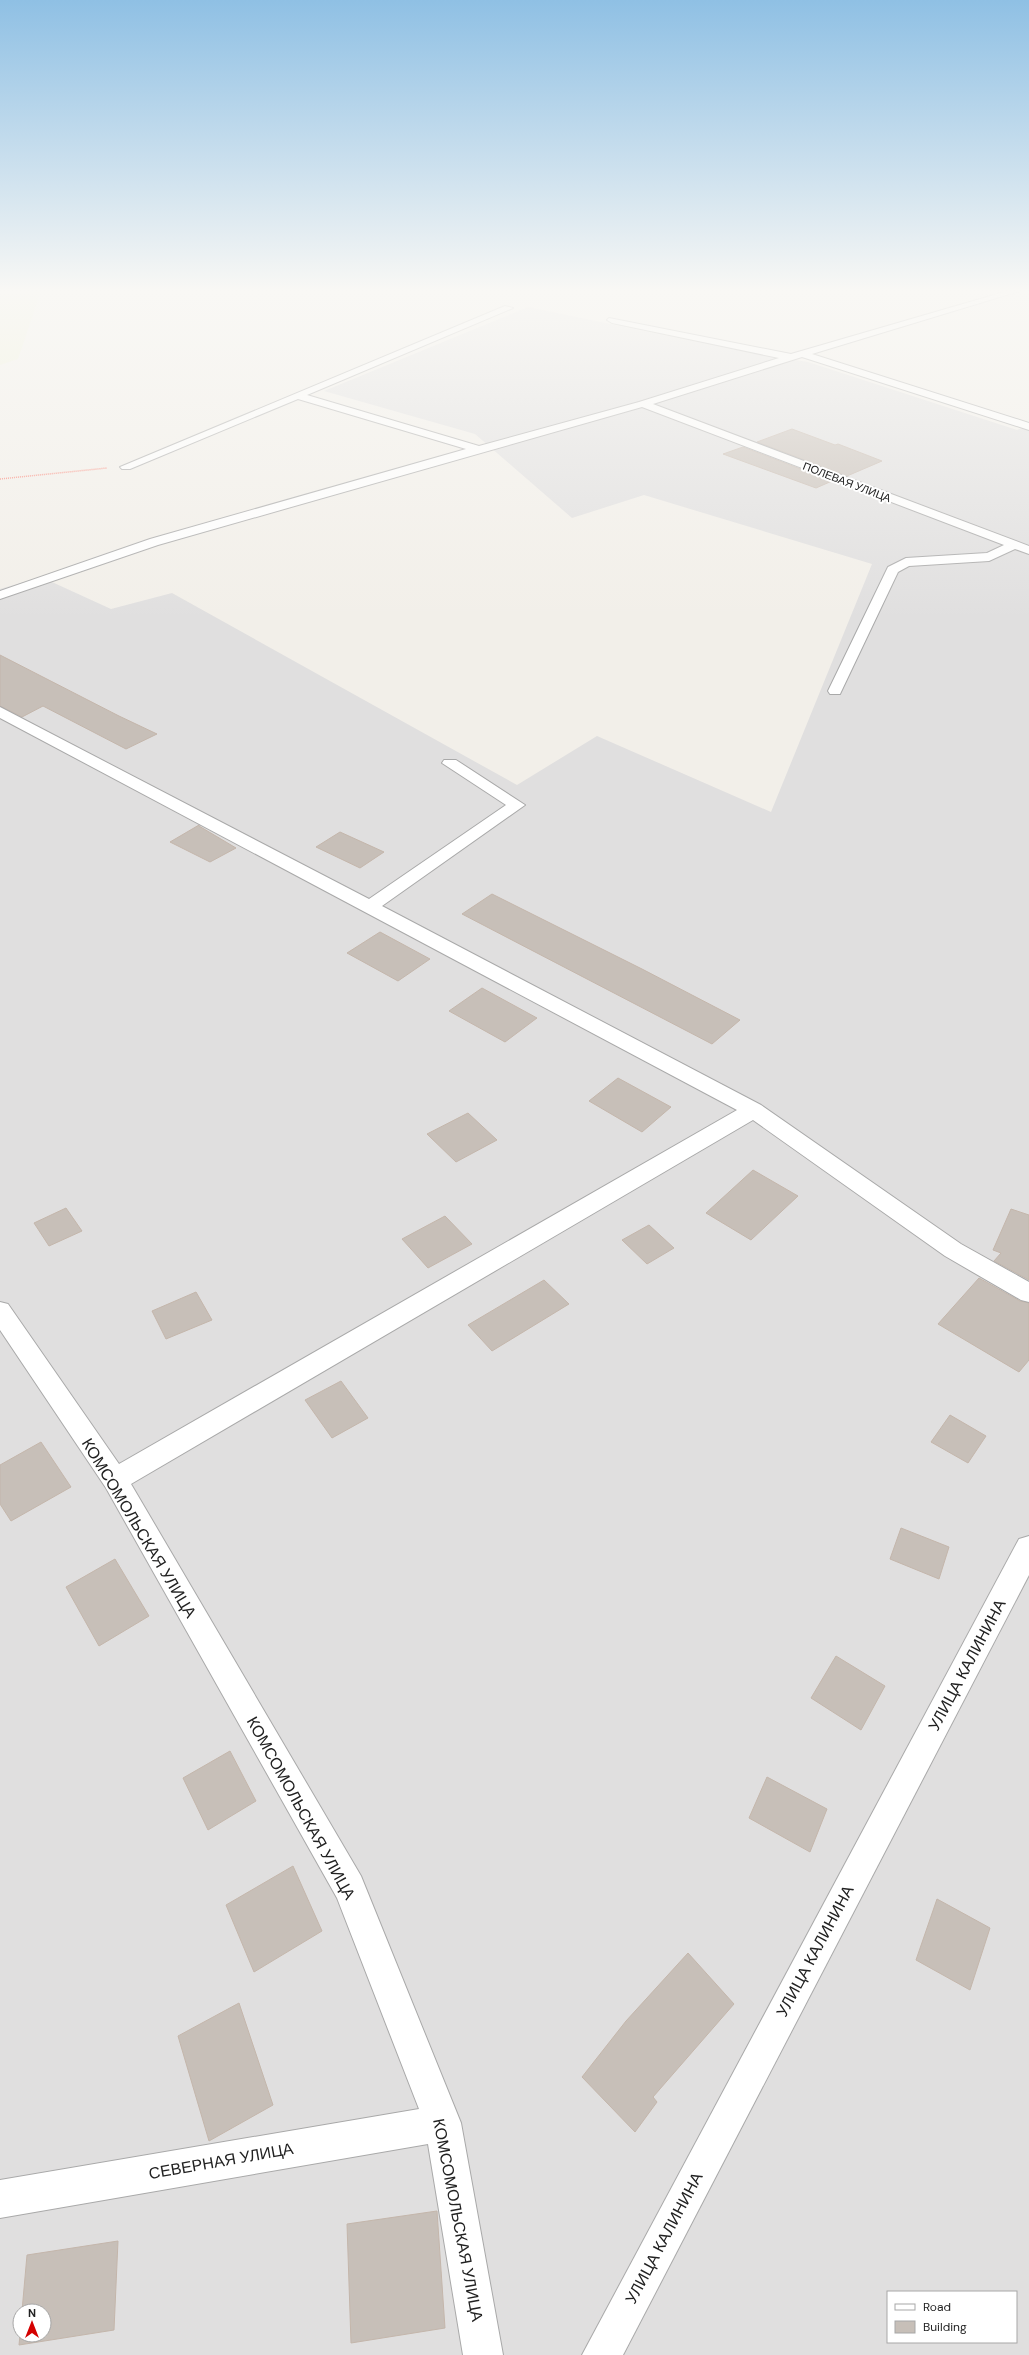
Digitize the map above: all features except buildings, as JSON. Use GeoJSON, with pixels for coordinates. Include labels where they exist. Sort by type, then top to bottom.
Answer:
{"type":"FeatureCollection","features":[{"type":"Feature","properties":{"kind":"street"},"geometry":{"type":"LineString","coordinates":[[126,467],[289,400]]}},
{"type":"Feature","properties":{"kind":"street"},"geometry":{"type":"LineString","coordinates":[[311,400],[480,450]]}},
{"type":"Feature","properties":{"kind":"street"},"geometry":{"type":"LineString","coordinates":[[0,596],[154,542],[372,478],[480,450],[656,400]]}},
{"type":"Feature","properties":{"kind":"street"},"geometry":{"type":"LineString","coordinates":[[945,400],[1029,427]]}},
{"type":"Feature","properties":{"kind":"street","name":"ПОЛЕВАЯ УЛИЦА"},"geometry":{"type":"LineString","coordinates":[[643,404],[1029,550]]}},
{"type":"Feature","properties":{"kind":"street"},"geometry":{"type":"LineString","coordinates":[[835,691],[893,570],[906,562],[989,557],[1014,545]]}},
{"type":"Feature","properties":{"kind":"street"},"geometry":{"type":"LineString","coordinates":[[0,712],[754,1110],[953,1250],[1029,1293]]}},
{"type":"Feature","properties":{"kind":"street"},"geometry":{"type":"LineString","coordinates":[[369,907],[517,805],[450,763]]}},
{"type":"Feature","properties":{"kind":"street"},"geometry":{"type":"LineString","coordinates":[[115,1480],[754,1110]]}},
{"type":"Feature","properties":{"kind":"street","name":"КОМСОМОЛЬСКАЯ УЛИЦА"},"geometry":{"type":"LineString","coordinates":[[0,1311],[115,1480],[349,1888],[443,2123],[483,2355]]}},
{"type":"Feature","properties":{"kind":"street","name":"УЛИЦА КАЛИНИНА"},"geometry":{"type":"LineString","coordinates":[[602,2355],[1029,1548]]}},
{"type":"Feature","properties":{"kind":"street","name":"СЕВЕРНАЯ УЛИЦА"},"geometry":{"type":"LineString","coordinates":[[0,2199],[443,2123]]}},
{"type":"Feature","properties":{"kind":"path"},"geometry":{"type":"LineString","coordinates":[[0,478],[126,467]]}},
{"type":"Feature","properties":{"kind":"shaded area"},"geometry":{"type":"Polygon","coordinates":[[[355,400],[924,400],[1017,430],[1029,425],[1029,2355],[0,2355],[0,589],[41,577],[111,609],[172,593],[517,785],[597,736],[771,812],[872,564],[644,495],[572,518],[475,434],[355,400]]]}}]}
